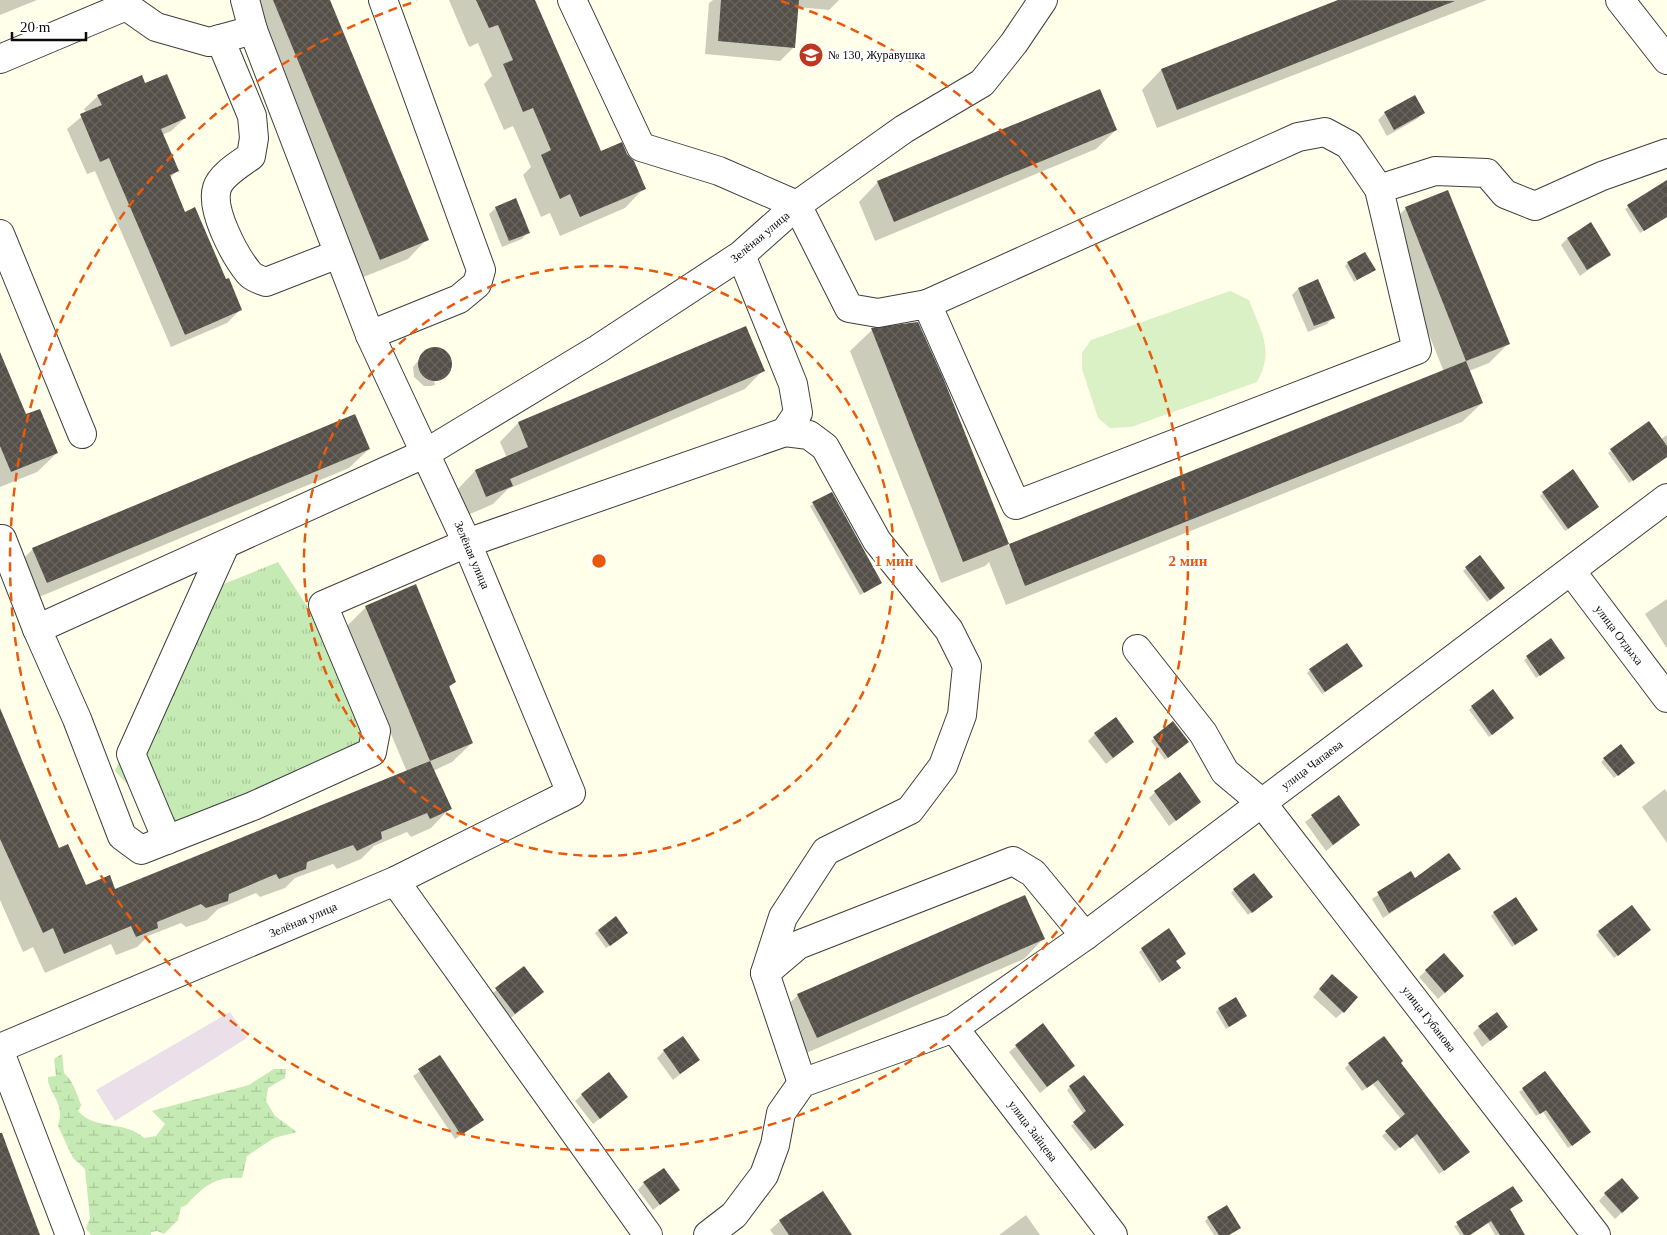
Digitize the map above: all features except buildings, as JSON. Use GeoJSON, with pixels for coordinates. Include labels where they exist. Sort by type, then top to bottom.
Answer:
{"type":"FeatureCollection","features":[{"type":"Feature","properties":{"kind":"street"},"geometry":{"type":"LineString","coordinates":[[38,629],[426,453],[370,335],[252,30],[245,0]]}},
{"type":"Feature","properties":{"kind":"street"},"geometry":{"type":"LineString","coordinates":[[370,335],[458,299],[477,284],[481,270],[383,0]]}},
{"type":"Feature","properties":{"kind":"street"},"geometry":{"type":"LineString","coordinates":[[572,0],[641,148],[720,171],[796,205],[850,308],[878,312],[927,304],[1298,137],[1325,132],[1349,145],[1378,189],[1417,350],[1016,505],[927,304]]}},
{"type":"Feature","properties":{"kind":"street","name":"Зелёная улица"},"geometry":{"type":"LineString","coordinates":[[0,1048],[395,881],[571,793],[467,543],[426,453],[598,349],[741,255],[796,205],[904,129],[982,82],[1014,43],[1043,0]]}},
{"type":"Feature","properties":{"kind":"street"},"geometry":{"type":"LineString","coordinates":[[1620,0],[1667,60]]}},
{"type":"Feature","properties":{"kind":"street"},"geometry":{"type":"LineString","coordinates":[[0,59],[126,6],[156,27],[209,42],[252,30]]}},
{"type":"Feature","properties":{"kind":"street"},"geometry":{"type":"LineString","coordinates":[[220,39],[252,116],[254,138],[251,156],[230,172],[217,187],[216,210],[237,256],[251,275],[266,282],[338,254]]}},
{"type":"Feature","properties":{"kind":"street"},"geometry":{"type":"LineString","coordinates":[[1378,189],[1434,171],[1487,173],[1505,194],[1535,206],[1602,176],[1667,153]]}},
{"type":"Feature","properties":{"kind":"street"},"geometry":{"type":"LineString","coordinates":[[0,234],[82,434]]}},
{"type":"Feature","properties":{"kind":"street"},"geometry":{"type":"LineString","coordinates":[[741,255],[793,384],[798,413],[785,432]]}},
{"type":"Feature","properties":{"kind":"street"},"geometry":{"type":"LineString","coordinates":[[1,538],[77,718],[122,836],[140,850],[253,806],[372,752],[376,731],[323,605],[467,543],[785,432],[809,435],[824,447],[877,541],[949,630],[967,666],[962,715],[943,766],[910,810],[826,851],[784,917],[765,973],[802,1083],[781,1113],[775,1144],[764,1174],[734,1215],[708,1235]]}},
{"type":"Feature","properties":{"kind":"street","name":"улица Чапаева"},"geometry":{"type":"LineString","coordinates":[[802,1083],[954,1028],[1085,936],[1667,498]]}},
{"type":"Feature","properties":{"kind":"street"},"geometry":{"type":"LineString","coordinates":[[166,840],[131,754],[225,545]]}},
{"type":"Feature","properties":{"kind":"street","name":"улица Отдыха"},"geometry":{"type":"LineString","coordinates":[[1571,571],[1667,698]]}},
{"type":"Feature","properties":{"kind":"street","name":"улица Губанова"},"geometry":{"type":"LineString","coordinates":[[1137,650],[1203,734],[1225,772],[1262,803],[1596,1235]]}},
{"type":"Feature","properties":{"kind":"street"},"geometry":{"type":"LineString","coordinates":[[765,973],[798,945],[1013,861],[1033,873],[1085,936]]}},
{"type":"Feature","properties":{"kind":"street"},"geometry":{"type":"LineString","coordinates":[[395,881],[648,1235]]}},
{"type":"Feature","properties":{"kind":"street","name":"улица Зайцева"},"geometry":{"type":"LineString","coordinates":[[954,1028],[1113,1235]]}},
{"type":"Feature","properties":{"kind":"street"},"geometry":{"type":"LineString","coordinates":[[0,1052],[70,1235]]}},
{"type":"Feature","properties":{"kind":"shaded area"},"geometry":{"type":"Polygon","coordinates":[[[230,1012],[247,1038],[115,1121],[96,1090],[230,1012]]]}},
{"type":"Feature","properties":{"kind":"green space"},"geometry":{"type":"Polygon","coordinates":[[[1230,291],[1249,300],[1262,332],[1266,350],[1265,360],[1257,382],[1131,427],[1110,428],[1098,418],[1082,369],[1082,353],[1091,340],[1230,291]]]}},
{"type":"Feature","properties":{"kind":"green space"},"geometry":{"type":"Polygon","coordinates":[[[278,562],[318,623],[361,734],[359,745],[174,832],[115,771],[187,599],[278,562]]]}},
{"type":"Feature","properties":{"kind":"green space"},"geometry":{"type":"Polygon","coordinates":[[[62,1054],[64,1073],[72,1084],[81,1105],[78,1111],[93,1121],[128,1129],[144,1138],[156,1136],[165,1124],[152,1111],[249,1085],[274,1069],[286,1069],[285,1078],[268,1088],[266,1101],[275,1116],[297,1132],[274,1138],[247,1156],[242,1178],[221,1179],[204,1188],[187,1205],[181,1207],[178,1220],[164,1234],[157,1231],[151,1232],[151,1235],[91,1235],[86,1228],[90,1218],[85,1169],[73,1158],[58,1126],[60,1110],[48,1083],[48,1077],[56,1076],[54,1059],[62,1054]]]}},
{"type":"Feature","properties":{"kind":"place","name":"№ 130, Журавушка"},"geometry":{"type":"Point","coordinates":[811,55]}}]}
